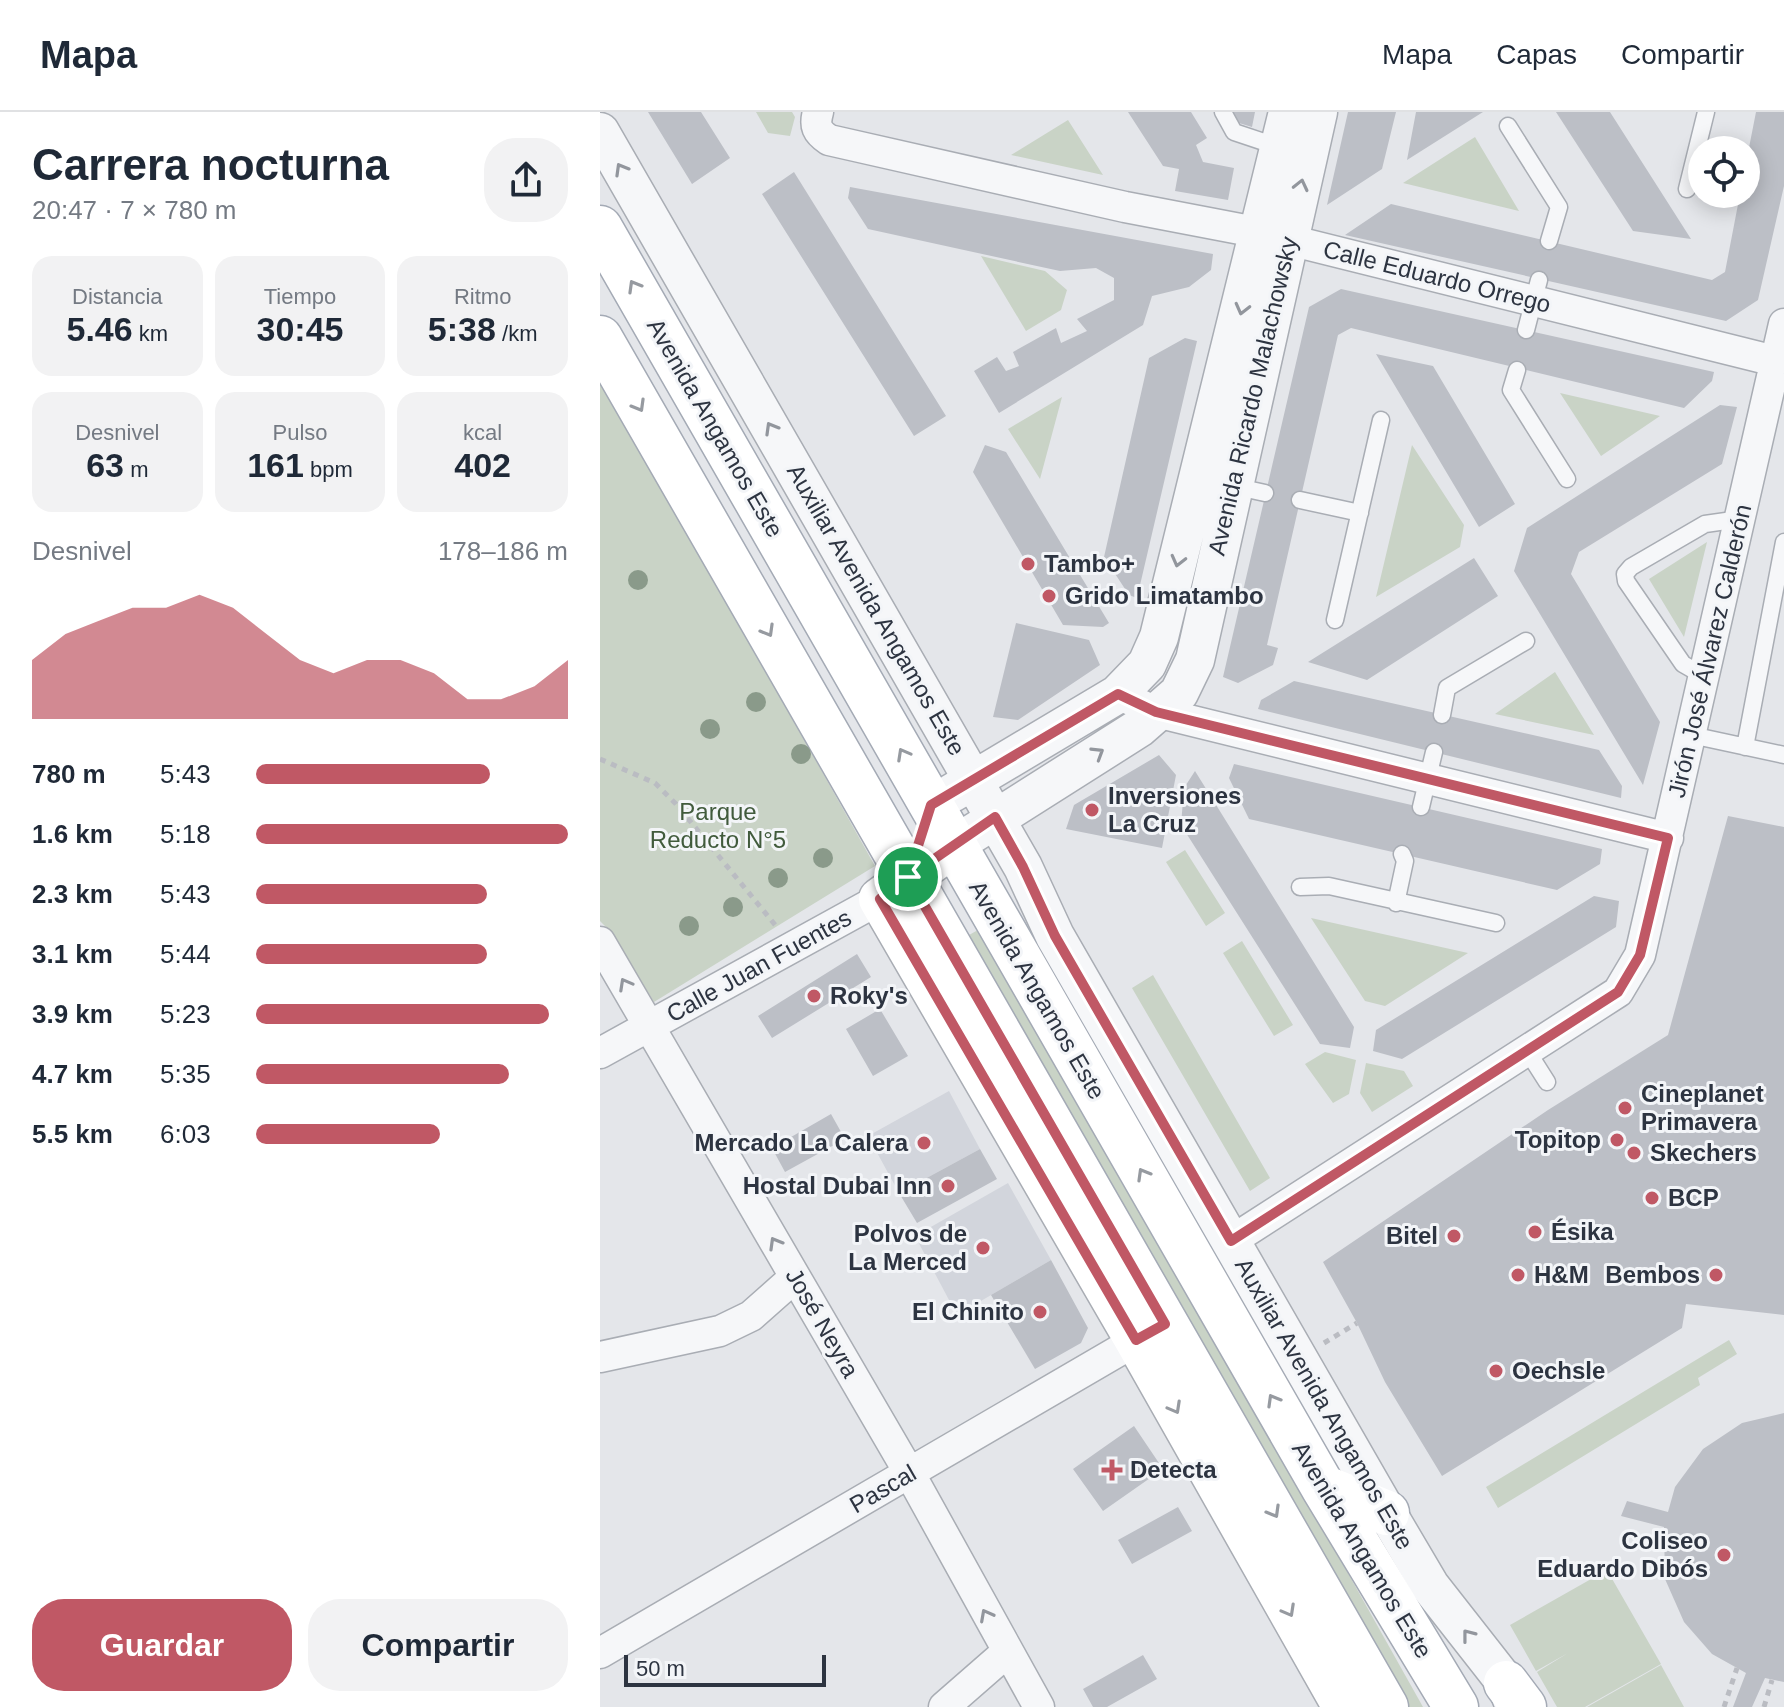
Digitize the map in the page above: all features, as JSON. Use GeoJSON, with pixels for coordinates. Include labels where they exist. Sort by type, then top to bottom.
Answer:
{"type":"FeatureCollection","features":[{"type":"Feature","properties":{"kind":"main road","name":"Avenida Angamos Este"},"geometry":{"type":"LineString","coordinates":[[600,228],[1323,1487],[1456,1707]]}},
{"type":"Feature","properties":{"kind":"main road"},"geometry":{"type":"LineString","coordinates":[[600,338],[894,888],[1151,1332],[1386,1707]]}},
{"type":"Feature","properties":{"kind":"main road"},"geometry":{"type":"LineString","coordinates":[[894,888],[931,805]]}},
{"type":"Feature","properties":{"kind":"main road","name":"Avenida Ricardo Malachowsky"},"geometry":{"type":"LineString","coordinates":[[894,888],[953,846]]}},
{"type":"Feature","properties":{"kind":"main road"},"geometry":{"type":"LineString","coordinates":[[1151,1332],[1344,1707]]}},
{"type":"Feature","properties":{"kind":"main road"},"geometry":{"type":"LineString","coordinates":[[1323,1487],[1387,1513]]}},
{"type":"Feature","properties":{"kind":"street","name":"Avenida Ricardo Malachowsky"},"geometry":{"type":"LineString","coordinates":[[931,805],[1118,694],[1147,664],[1159,637],[1274,236],[1318,112]]}},
{"type":"Feature","properties":{"kind":"street","name":"Calle Eduardo Orrego"},"geometry":{"type":"LineString","coordinates":[[818,122],[829,140],[1274,236],[1533,304],[1779,362]]}},
{"type":"Feature","properties":{"kind":"street","name":"Avenida Ricardo Malachowsky"},"geometry":{"type":"LineString","coordinates":[[953,846],[1139,728],[1179,693],[1195,660],[1249,490],[1284,130]]}},
{"type":"Feature","properties":{"kind":"street","name":"Auxiliar Avenida Angamos Este"},"geometry":{"type":"LineString","coordinates":[[600,132],[995,817],[1023,867],[1055,936],[1387,1513],[1430,1586],[1515,1699]]}},
{"type":"Feature","properties":{"kind":"street","name":"Jirón José Álvarez Calderón"},"geometry":{"type":"LineString","coordinates":[[1231,1241],[1618,992],[1640,955],[1779,362],[1784,324]]}},
{"type":"Feature","properties":{"kind":"street"},"geometry":{"type":"LineString","coordinates":[[1118,694],[1156,712],[1668,838]]}},
{"type":"Feature","properties":{"kind":"street","name":"Calle Juan Fuentes"},"geometry":{"type":"LineString","coordinates":[[600,1053],[894,888]]}},
{"type":"Feature","properties":{"kind":"street","name":"José Neyra"},"geometry":{"type":"LineString","coordinates":[[600,942],[910,1474],[1039,1707]]}},
{"type":"Feature","properties":{"kind":"street"},"geometry":{"type":"LineString","coordinates":[[600,1357],[720,1331],[751,1316],[795,1277]]}},
{"type":"Feature","properties":{"kind":"street","name":"Pascal"},"geometry":{"type":"LineString","coordinates":[[600,1653],[1151,1332]]}},
{"type":"Feature","properties":{"kind":"street"},"geometry":{"type":"LineString","coordinates":[[944,1707],[1007,1652]]}},
{"type":"Feature","properties":{"kind":"lane"},"geometry":{"type":"LineString","coordinates":[[1223,112],[1234,132],[1284,130]]}},
{"type":"Feature","properties":{"kind":"lane"},"geometry":{"type":"LineString","coordinates":[[1687,189],[1706,112]]}},
{"type":"Feature","properties":{"kind":"lane"},"geometry":{"type":"LineString","coordinates":[[1508,126],[1559,207],[1549,241]]}},
{"type":"Feature","properties":{"kind":"lane"},"geometry":{"type":"LineString","coordinates":[[1517,370],[1511,390],[1567,479]]}},
{"type":"Feature","properties":{"kind":"lane"},"geometry":{"type":"LineString","coordinates":[[1335,620],[1381,420]]}},
{"type":"Feature","properties":{"kind":"lane"},"geometry":{"type":"LineString","coordinates":[[1300,500],[1360,513]]}},
{"type":"Feature","properties":{"kind":"lane"},"geometry":{"type":"LineString","coordinates":[[1704,676],[1683,664],[1626,581],[1625,574],[1631,567],[1705,524],[1740,519]]}},
{"type":"Feature","properties":{"kind":"lane"},"geometry":{"type":"LineString","coordinates":[[1745,747],[1784,542]]}},
{"type":"Feature","properties":{"kind":"lane"},"geometry":{"type":"LineString","coordinates":[[1440,712],[1447,688],[1526,641]]}},
{"type":"Feature","properties":{"kind":"lane"},"geometry":{"type":"LineString","coordinates":[[1691,735],[1784,755]]}},
{"type":"Feature","properties":{"kind":"lane"},"geometry":{"type":"LineString","coordinates":[[1396,903],[1406,857]]}},
{"type":"Feature","properties":{"kind":"lane"},"geometry":{"type":"LineString","coordinates":[[1300,887],[1329,886],[1496,923]]}},
{"type":"Feature","properties":{"kind":"lane"},"geometry":{"type":"LineString","coordinates":[[1528,1052],[1547,1082]]}},
{"type":"Feature","properties":{"kind":"path"},"geometry":{"type":"LineString","coordinates":[[600,759],[655,783],[676,804],[793,947]]}},
{"type":"Feature","properties":{"kind":"path"},"geometry":{"type":"LineString","coordinates":[[1724,1707],[1737,1668]]}},
{"type":"Feature","properties":{"kind":"path"},"geometry":{"type":"LineString","coordinates":[[1764,1707],[1772,1680]]}},
{"type":"Feature","properties":{"kind":"shaded area","name":"Mercado La Calera"},"geometry":{"type":"Polygon","coordinates":[[[949,1091],[980,1149],[899,1193],[868,1136],[949,1091]]]}},
{"type":"Feature","properties":{"kind":"shaded area","name":"Polvos de La Merced"},"geometry":{"type":"Polygon","coordinates":[[[1008,1183],[1051,1260],[957,1315],[915,1236],[1008,1183]]]}},
{"type":"Feature","properties":{"kind":"green space"},"geometry":{"type":"Polygon","coordinates":[[[756,112],[792,112],[795,117],[790,136],[768,133],[756,112]]]}},
{"type":"Feature","properties":{"kind":"green space"},"geometry":{"type":"Polygon","coordinates":[[[1068,120],[1103,175],[1011,155],[1068,120]]]}},
{"type":"Feature","properties":{"kind":"green space"},"geometry":{"type":"Polygon","coordinates":[[[1475,137],[1519,211],[1403,183],[1475,137]]]}},
{"type":"Feature","properties":{"kind":"green space"},"geometry":{"type":"Polygon","coordinates":[[[981,256],[1045,271],[1067,290],[1061,310],[1026,331],[981,256]]]}},
{"type":"Feature","properties":{"kind":"green space","name":"Parque Reducto N°5"},"geometry":{"type":"Polygon","coordinates":[[[600,376],[875,866],[654,1002],[610,931],[600,921],[600,376]]]}},
{"type":"Feature","properties":{"kind":"green space"},"geometry":{"type":"Polygon","coordinates":[[[1560,393],[1660,416],[1601,456],[1560,393]]]}},
{"type":"Feature","properties":{"kind":"green space"},"geometry":{"type":"Polygon","coordinates":[[[1062,397],[1040,479],[1008,429],[1062,397]]]}},
{"type":"Feature","properties":{"kind":"green space"},"geometry":{"type":"Polygon","coordinates":[[[1412,445],[1464,525],[1460,547],[1376,597],[1412,445]]]}},
{"type":"Feature","properties":{"kind":"green space"},"geometry":{"type":"Polygon","coordinates":[[[1707,542],[1684,637],[1649,579],[1707,542]]]}},
{"type":"Feature","properties":{"kind":"green space"},"geometry":{"type":"Polygon","coordinates":[[[1555,672],[1594,735],[1495,714],[1555,672]]]}},
{"type":"Feature","properties":{"kind":"green space"},"geometry":{"type":"Polygon","coordinates":[[[1185,850],[1225,913],[1206,926],[1166,862],[1185,850]]]}},
{"type":"Feature","properties":{"kind":"green space"},"geometry":{"type":"Polygon","coordinates":[[[1311,918],[1468,953],[1385,1006],[1365,1001],[1311,918]]]}},
{"type":"Feature","properties":{"kind":"green space"},"geometry":{"type":"Polygon","coordinates":[[[985,926],[1423,1707],[1400,1707],[962,939],[985,926]]]}},
{"type":"Feature","properties":{"kind":"green space"},"geometry":{"type":"Polygon","coordinates":[[[1242,941],[1293,1025],[1274,1036],[1223,953],[1242,941]]]}},
{"type":"Feature","properties":{"kind":"green space"},"geometry":{"type":"Polygon","coordinates":[[[1153,975],[1270,1178],[1250,1191],[1132,988],[1153,975]]]}},
{"type":"Feature","properties":{"kind":"green space"},"geometry":{"type":"Polygon","coordinates":[[[1325,1052],[1356,1060],[1349,1094],[1333,1103],[1305,1064],[1325,1052]]]}},
{"type":"Feature","properties":{"kind":"green space"},"geometry":{"type":"Polygon","coordinates":[[[1366,1063],[1404,1071],[1413,1086],[1372,1112],[1360,1093],[1366,1063]]]}},
{"type":"Feature","properties":{"kind":"green space"},"geometry":{"type":"Polygon","coordinates":[[[1729,1340],[1737,1354],[1698,1378],[1700,1385],[1498,1508],[1486,1487],[1729,1340]]]}},
{"type":"Feature","properties":{"kind":"green space"},"geometry":{"type":"Polygon","coordinates":[[[1607,1570],[1661,1664],[1585,1707],[1557,1707],[1537,1672],[1568,1653],[1536,1671],[1510,1625],[1607,1570]]]}},
{"type":"Feature","properties":{"kind":"green space"},"geometry":{"type":"Polygon","coordinates":[[[1661,1665],[1684,1707],[1587,1707],[1661,1665]]]}},
{"type":"Feature","properties":{"kind":"building"},"geometry":{"type":"Polygon","coordinates":[[[648,112],[701,112],[730,158],[692,184],[648,112]]]}},
{"type":"Feature","properties":{"kind":"building"},"geometry":{"type":"Polygon","coordinates":[[[1128,112],[1191,112],[1207,138],[1196,145],[1203,162],[1234,168],[1228,200],[1175,191],[1179,169],[1163,166],[1128,112]]]}},
{"type":"Feature","properties":{"kind":"building"},"geometry":{"type":"Polygon","coordinates":[[[1233,112],[1255,112],[1252,127],[1239,123],[1233,112]]]}},
{"type":"Feature","properties":{"kind":"building"},"geometry":{"type":"Polygon","coordinates":[[[1348,112],[1396,112],[1382,169],[1327,205],[1348,112]]]}},
{"type":"Feature","properties":{"kind":"building"},"geometry":{"type":"Polygon","coordinates":[[[1416,112],[1483,112],[1407,160],[1416,112]]]}},
{"type":"Feature","properties":{"kind":"building"},"geometry":{"type":"Polygon","coordinates":[[[1556,112],[1610,112],[1691,239],[1633,231],[1556,112]]]}},
{"type":"Feature","properties":{"kind":"building"},"geometry":{"type":"Polygon","coordinates":[[[1756,112],[1784,112],[1784,186],[1758,300],[1726,321],[1345,235],[1391,204],[1712,280],[1725,272],[1737,208],[1760,208],[1760,136],[1751,136],[1756,112]]]}},
{"type":"Feature","properties":{"kind":"building"},"geometry":{"type":"Polygon","coordinates":[[[794,172],[946,416],[914,436],[762,194],[794,172]]]}},
{"type":"Feature","properties":{"kind":"building"},"geometry":{"type":"Polygon","coordinates":[[[850,187],[1213,254],[1211,270],[1189,287],[1152,296],[1143,325],[999,413],[974,371],[997,357],[1006,371],[1019,366],[1013,352],[1056,328],[1061,343],[1087,331],[1077,319],[1114,300],[1114,278],[1096,268],[1060,271],[868,229],[848,198],[850,187]]]}},
{"type":"Feature","properties":{"kind":"building"},"geometry":{"type":"Polygon","coordinates":[[[1341,289],[1714,372],[1712,381],[1684,408],[1351,328],[1338,335],[1267,645],[1278,648],[1273,665],[1238,683],[1223,677],[1309,307],[1341,289]]]}},
{"type":"Feature","properties":{"kind":"building"},"geometry":{"type":"Polygon","coordinates":[[[1185,338],[1197,341],[1137,598],[1129,595],[1104,557],[1149,358],[1185,338]]]}},
{"type":"Feature","properties":{"kind":"building"},"geometry":{"type":"Polygon","coordinates":[[[1376,354],[1433,366],[1515,504],[1479,527],[1376,354]]]}},
{"type":"Feature","properties":{"kind":"building"},"geometry":{"type":"Polygon","coordinates":[[[1720,405],[1737,407],[1722,464],[1579,552],[1571,574],[1660,722],[1643,785],[1514,571],[1527,528],[1720,405]]]}},
{"type":"Feature","properties":{"kind":"building"},"geometry":{"type":"Polygon","coordinates":[[[985,445],[1006,452],[1109,623],[1103,627],[1063,625],[973,472],[985,445]]]}},
{"type":"Feature","properties":{"kind":"building"},"geometry":{"type":"Polygon","coordinates":[[[1474,558],[1498,596],[1367,680],[1308,662],[1474,558]]]}},
{"type":"Feature","properties":{"kind":"building"},"geometry":{"type":"Polygon","coordinates":[[[1016,623],[1089,640],[1100,665],[1018,720],[993,717],[1016,623]]]}},
{"type":"Feature","properties":{"kind":"building"},"geometry":{"type":"Polygon","coordinates":[[[1294,681],[1599,750],[1622,786],[1621,798],[1258,709],[1261,700],[1294,681]]]}},
{"type":"Feature","properties":{"kind":"building"},"geometry":{"type":"Polygon","coordinates":[[[1159,755],[1176,775],[1162,848],[1066,829],[1074,805],[1159,755]]]}},
{"type":"Feature","properties":{"kind":"building"},"geometry":{"type":"Polygon","coordinates":[[[1234,764],[1602,849],[1600,864],[1557,890],[1249,819],[1229,778],[1234,764]]]}},
{"type":"Feature","properties":{"kind":"building"},"geometry":{"type":"Polygon","coordinates":[[[1195,771],[1354,1027],[1350,1048],[1320,1044],[1181,825],[1184,788],[1195,771]]]}},
{"type":"Feature","properties":{"kind":"building"},"geometry":{"type":"Polygon","coordinates":[[[1728,816],[1784,827],[1784,1315],[1686,1304],[1682,1328],[1442,1476],[1385,1382],[1323,1262],[1548,1110],[1668,1035],[1728,816]]]}},
{"type":"Feature","properties":{"kind":"building"},"geometry":{"type":"Polygon","coordinates":[[[1594,896],[1619,901],[1616,927],[1402,1059],[1373,1051],[1376,1030],[1594,896]]]}},
{"type":"Feature","properties":{"kind":"building","name":"Roky's"},"geometry":{"type":"Polygon","coordinates":[[[857,954],[871,977],[772,1038],[758,1016],[857,954]]]}},
{"type":"Feature","properties":{"kind":"building"},"geometry":{"type":"Polygon","coordinates":[[[880,1009],[908,1056],[873,1076],[846,1029],[880,1009]]]}},
{"type":"Feature","properties":{"kind":"building"},"geometry":{"type":"Polygon","coordinates":[[[831,1114],[845,1139],[785,1172],[772,1148],[831,1114]]]}},
{"type":"Feature","properties":{"kind":"building","name":"Hostal Dubai Inn"},"geometry":{"type":"Polygon","coordinates":[[[980,1149],[997,1179],[917,1223],[899,1193],[980,1149]]]}},
{"type":"Feature","properties":{"kind":"building","name":"El Chinito"},"geometry":{"type":"Polygon","coordinates":[[[1051,1260],[1088,1328],[1081,1343],[1035,1369],[991,1295],[1051,1260]]]}},
{"type":"Feature","properties":{"kind":"building","name":"Coliseo Eduardo Dibós"},"geometry":{"type":"Polygon","coordinates":[[[1784,1413],[1784,1682],[1765,1678],[1752,1707],[1733,1707],[1746,1673],[1712,1654],[1684,1622],[1665,1579],[1664,1527],[1621,1516],[1627,1501],[1668,1512],[1675,1487],[1703,1449],[1742,1423],[1784,1413]]]}},
{"type":"Feature","properties":{"kind":"building"},"geometry":{"type":"Polygon","coordinates":[[[1134,1426],[1163,1469],[1103,1511],[1073,1469],[1134,1426]]]}},
{"type":"Feature","properties":{"kind":"building"},"geometry":{"type":"Polygon","coordinates":[[[1178,1507],[1192,1531],[1132,1564],[1118,1540],[1178,1507]]]}},
{"type":"Feature","properties":{"kind":"building"},"geometry":{"type":"Polygon","coordinates":[[[1143,1655],[1157,1679],[1107,1707],[1093,1707],[1083,1689],[1143,1655]]]}},
{"type":"Feature","properties":{"kind":"place","name":"Tambo+"},"geometry":{"type":"Point","coordinates":[1028,564]}},
{"type":"Feature","properties":{"kind":"place","name":"Grido Limatambo"},"geometry":{"type":"Point","coordinates":[1049,596]}},
{"type":"Feature","properties":{"kind":"place","name":"Inversiones La Cruz"},"geometry":{"type":"Point","coordinates":[1092,810]}},
{"type":"Feature","properties":{"kind":"place","name":"Roky's"},"geometry":{"type":"Point","coordinates":[814,996]}},
{"type":"Feature","properties":{"kind":"place","name":"Cineplanet Primavera"},"geometry":{"type":"Point","coordinates":[1625,1108]}},
{"type":"Feature","properties":{"kind":"place","name":"Topitop"},"geometry":{"type":"Point","coordinates":[1617,1140]}},
{"type":"Feature","properties":{"kind":"place","name":"Mercado La Calera"},"geometry":{"type":"Point","coordinates":[924,1143]}},
{"type":"Feature","properties":{"kind":"place","name":"Skechers"},"geometry":{"type":"Point","coordinates":[1634,1153]}},
{"type":"Feature","properties":{"kind":"place","name":"Hostal Dubai Inn"},"geometry":{"type":"Point","coordinates":[948,1186]}},
{"type":"Feature","properties":{"kind":"place","name":"BCP"},"geometry":{"type":"Point","coordinates":[1652,1198]}},
{"type":"Feature","properties":{"kind":"place","name":"Ésika"},"geometry":{"type":"Point","coordinates":[1535,1232]}},
{"type":"Feature","properties":{"kind":"place","name":"Bitel"},"geometry":{"type":"Point","coordinates":[1454,1236]}},
{"type":"Feature","properties":{"kind":"place","name":"Polvos de La Merced"},"geometry":{"type":"Point","coordinates":[983,1248]}},
{"type":"Feature","properties":{"kind":"place","name":"H&M"},"geometry":{"type":"Point","coordinates":[1518,1275]}},
{"type":"Feature","properties":{"kind":"place","name":"Bembos"},"geometry":{"type":"Point","coordinates":[1716,1275]}},
{"type":"Feature","properties":{"kind":"place","name":"El Chinito"},"geometry":{"type":"Point","coordinates":[1040,1312]}},
{"type":"Feature","properties":{"kind":"place","name":"Oechsle"},"geometry":{"type":"Point","coordinates":[1496,1371]}},
{"type":"Feature","properties":{"kind":"place","name":"Detecta"},"geometry":{"type":"Point","coordinates":[1112,1470]}},
{"type":"Feature","properties":{"kind":"place","name":"Coliseo Eduardo Dibós"},"geometry":{"type":"Point","coordinates":[1724,1555]}},
{"type":"Feature","properties":{"kind":"route"},"geometry":{"type":"LineString","coordinates":[[908,877],[880,899],[1136,1340],[1165,1324],[908,877],[995,817],[1023,867],[1055,936],[1231,1241],[1618,992],[1640,955],[1668,838],[1156,712],[1118,694],[931,805],[908,877]]}}]}
